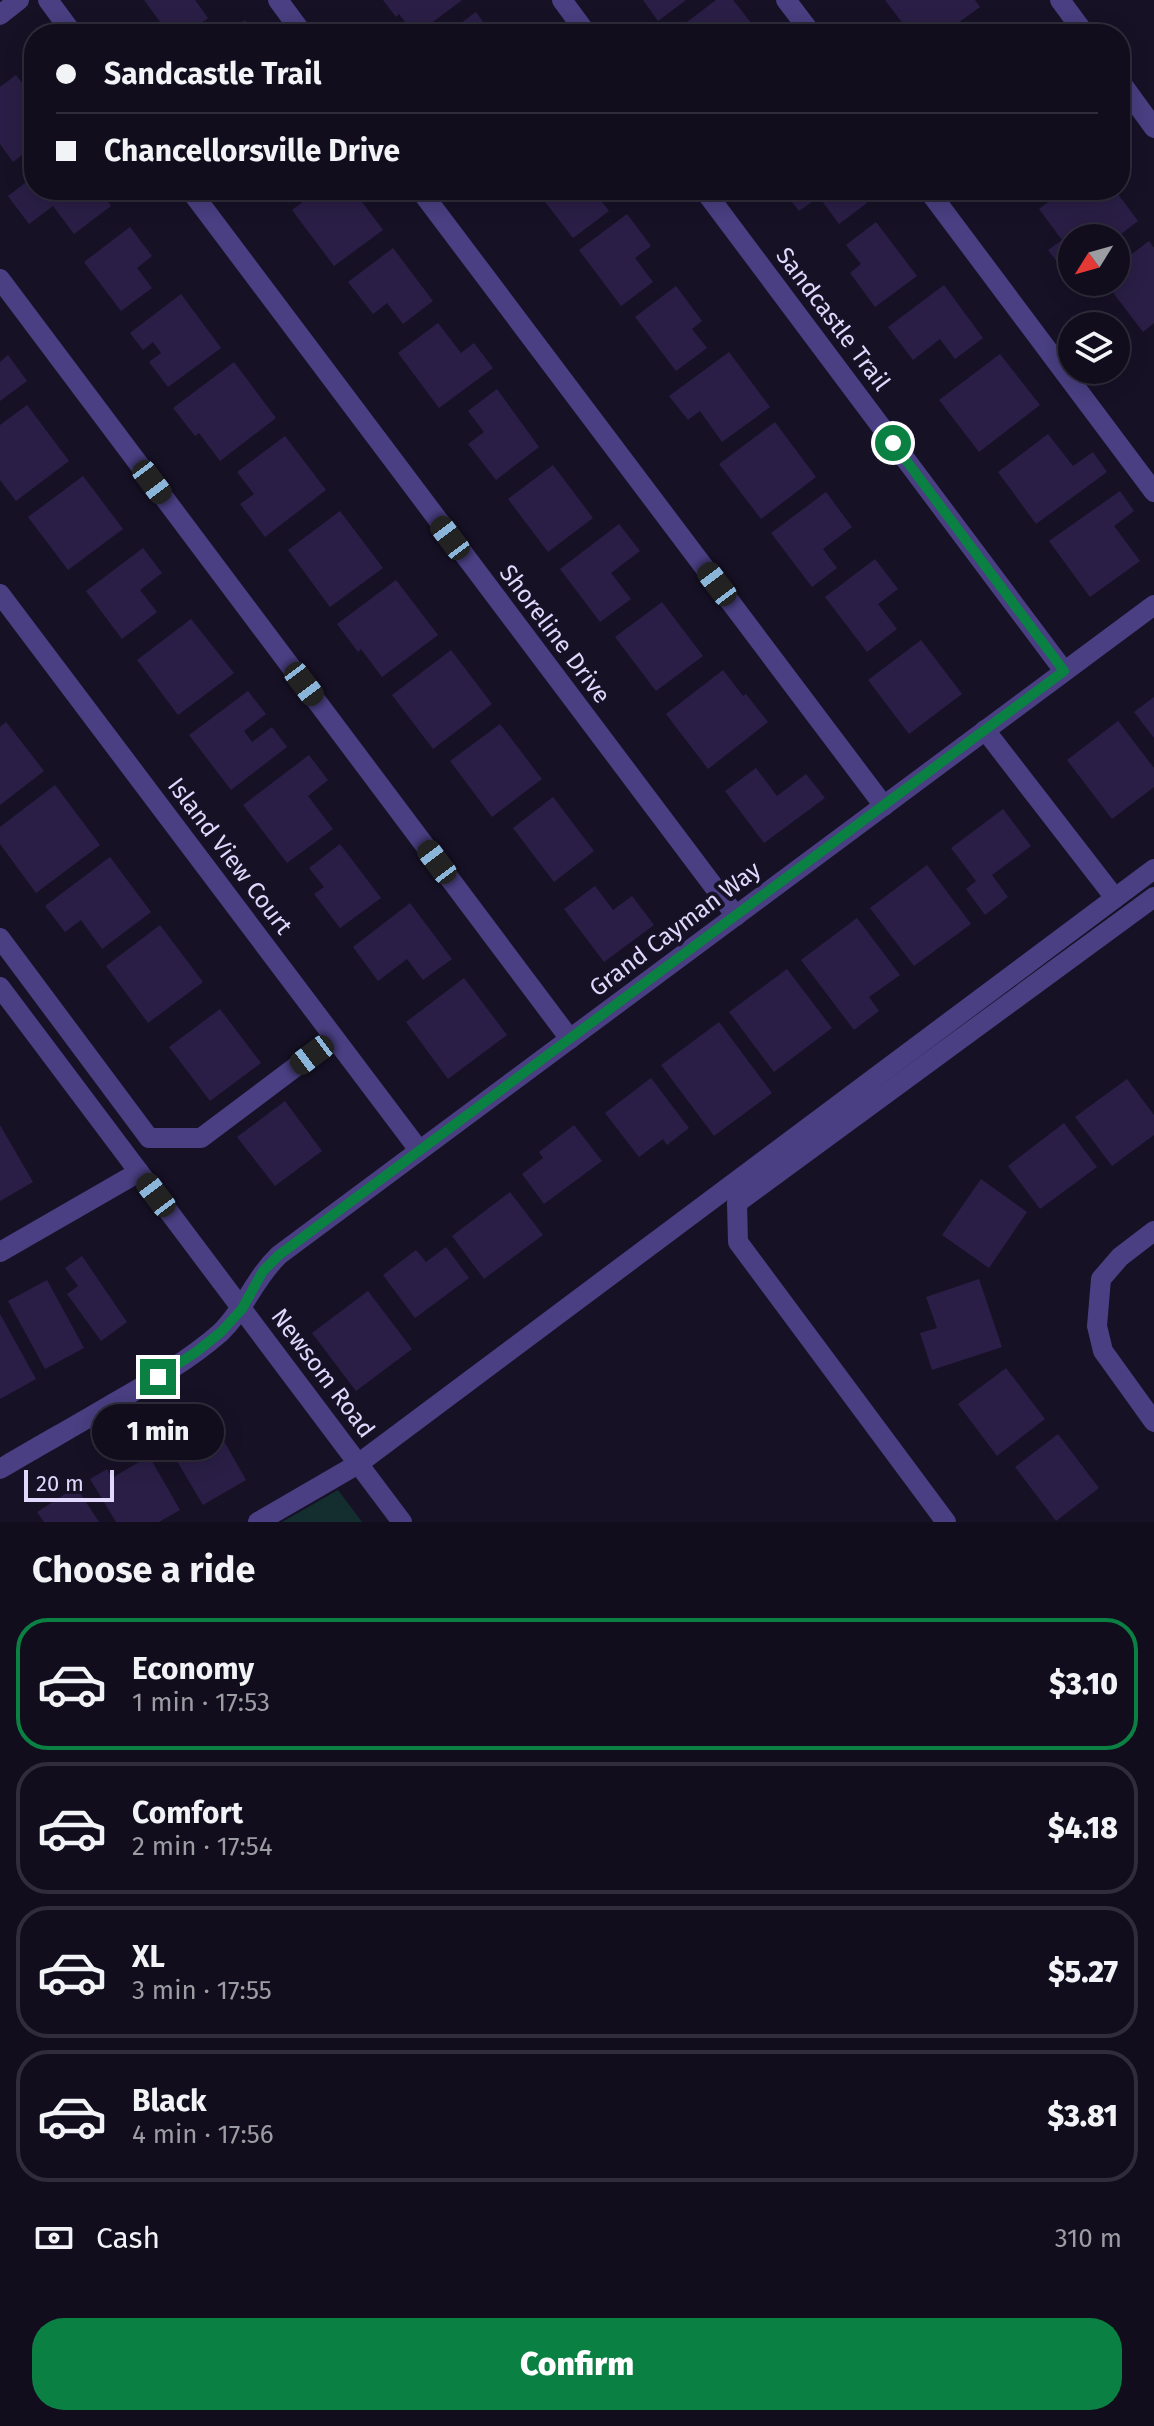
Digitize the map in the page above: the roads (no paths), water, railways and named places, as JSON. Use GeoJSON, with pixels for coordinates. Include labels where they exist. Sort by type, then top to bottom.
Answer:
{"type":"FeatureCollection","features":[{"type":"Feature","properties":{"kind":"street"},"geometry":{"type":"LineString","coordinates":[[0,15],[19,0]]}},
{"type":"Feature","properties":{"kind":"street"},"geometry":{"type":"LineString","coordinates":[[48,0],[66,24]]}},
{"type":"Feature","properties":{"kind":"street"},"geometry":{"type":"LineString","coordinates":[[278,0],[296,24]]}},
{"type":"Feature","properties":{"kind":"street"},"geometry":{"type":"LineString","coordinates":[[562,0],[580,24]]}},
{"type":"Feature","properties":{"kind":"street"},"geometry":{"type":"LineString","coordinates":[[786,0],[804,24]]}},
{"type":"Feature","properties":{"kind":"street"},"geometry":{"type":"LineString","coordinates":[[1060,0],[1078,24]]}},
{"type":"Feature","properties":{"kind":"street"},"geometry":{"type":"LineString","coordinates":[[1130,95],[1154,128]]}},
{"type":"Feature","properties":{"kind":"street","name":"Shoreline Drive"},"geometry":{"type":"LineString","coordinates":[[198,200],[736,916]]}},
{"type":"Feature","properties":{"kind":"street"},"geometry":{"type":"LineString","coordinates":[[428,200],[884,806]]}},
{"type":"Feature","properties":{"kind":"street","name":"Sandcastle Trail"},"geometry":{"type":"LineString","coordinates":[[711,200],[1064,671]]}},
{"type":"Feature","properties":{"kind":"street"},"geometry":{"type":"LineString","coordinates":[[935,200],[1154,492]]}},
{"type":"Feature","properties":{"kind":"street"},"geometry":{"type":"LineString","coordinates":[[0,279],[570,1039]]}},
{"type":"Feature","properties":{"kind":"street","name":"Island View Court"},"geometry":{"type":"LineString","coordinates":[[0,594],[419,1150]]}},
{"type":"Feature","properties":{"kind":"street","name":"Grand Cayman Way"},"geometry":{"type":"LineString","coordinates":[[0,1469],[139,1389],[196,1352],[221,1332],[242,1309],[263,1271],[279,1255],[1154,605]]}},
{"type":"Feature","properties":{"kind":"street"},"geometry":{"type":"LineString","coordinates":[[985,730],[1115,898]]}},
{"type":"Feature","properties":{"kind":"street"},"geometry":{"type":"LineString","coordinates":[[258,1522],[358,1464],[1154,869]]}},
{"type":"Feature","properties":{"kind":"street"},"geometry":{"type":"LineString","coordinates":[[946,1522],[738,1242],[737,1203],[1154,897]]}},
{"type":"Feature","properties":{"kind":"street"},"geometry":{"type":"LineString","coordinates":[[0,938],[149,1138],[201,1138],[334,1038]]}},
{"type":"Feature","properties":{"kind":"street","name":"Newsom Road"},"geometry":{"type":"LineString","coordinates":[[0,987],[402,1522]]}},
{"type":"Feature","properties":{"kind":"street"},"geometry":{"type":"LineString","coordinates":[[0,1252],[139,1172]]}},
{"type":"Feature","properties":{"kind":"street"},"geometry":{"type":"LineString","coordinates":[[1154,1231],[1120,1257],[1101,1279],[1097,1326],[1103,1351],[1154,1422]]}}]}
